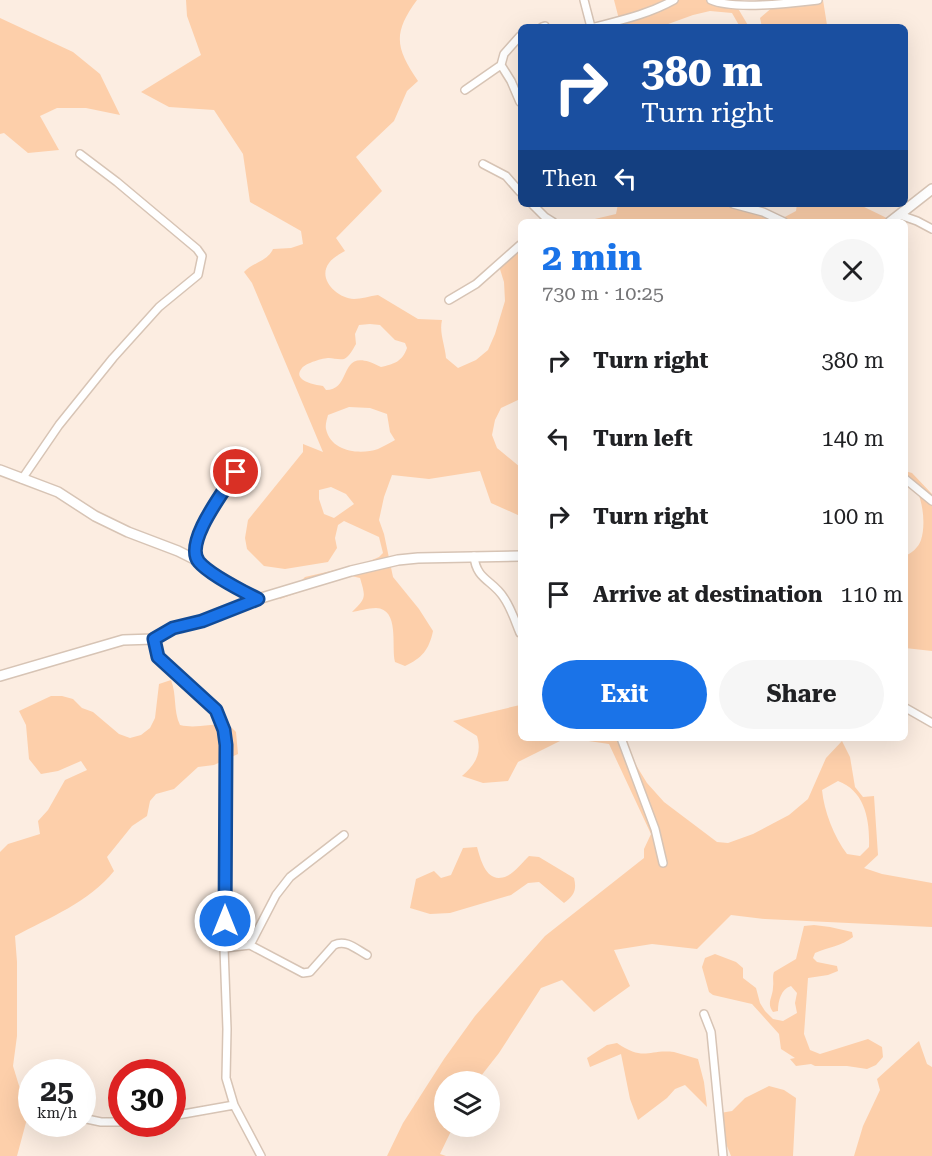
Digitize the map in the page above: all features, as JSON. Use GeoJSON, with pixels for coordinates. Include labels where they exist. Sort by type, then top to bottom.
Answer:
{"type":"FeatureCollection","features":[{"type":"Feature","properties":{"kind":"main road"},"geometry":{"type":"LineString","coordinates":[[894,219],[932,189]]}},
{"type":"Feature","properties":{"kind":"main road"},"geometry":{"type":"LineString","coordinates":[[2,471],[58,492],[95,516],[128,532],[178,551],[258,599]]}},
{"type":"Feature","properties":{"kind":"main road"},"geometry":{"type":"LineString","coordinates":[[0,676],[123,640],[154,639],[173,628],[202,621],[258,599],[329,577],[398,560],[518,556]]}},
{"type":"Feature","properties":{"kind":"street"},"geometry":{"type":"LineString","coordinates":[[584,0],[592,24]]}},
{"type":"Feature","properties":{"kind":"street"},"geometry":{"type":"LineString","coordinates":[[606,24],[660,8],[674,0]]}},
{"type":"Feature","properties":{"kind":"street"},"geometry":{"type":"LineString","coordinates":[[711,0],[718,4],[791,4],[818,0]]}},
{"type":"Feature","properties":{"kind":"street"},"geometry":{"type":"LineString","coordinates":[[465,90],[501,65],[504,54],[518,38]]}},
{"type":"Feature","properties":{"kind":"street"},"geometry":{"type":"LineString","coordinates":[[501,65],[518,97]]}},
{"type":"Feature","properties":{"kind":"street"},"geometry":{"type":"LineString","coordinates":[[22,479],[59,425],[113,358],[159,307],[198,275],[202,256],[197,249],[158,216],[80,154]]}},
{"type":"Feature","properties":{"kind":"street"},"geometry":{"type":"LineString","coordinates":[[483,164],[506,176],[518,190]]}},
{"type":"Feature","properties":{"kind":"street"},"geometry":{"type":"LineString","coordinates":[[744,207],[778,219]]}},
{"type":"Feature","properties":{"kind":"street"},"geometry":{"type":"LineString","coordinates":[[900,215],[917,220],[932,229]]}},
{"type":"Feature","properties":{"kind":"street"},"geometry":{"type":"LineString","coordinates":[[449,300],[499,266],[518,247]]}},
{"type":"Feature","properties":{"kind":"street"},"geometry":{"type":"LineString","coordinates":[[198,561],[195,550],[197,537],[236,472]]}},
{"type":"Feature","properties":{"kind":"street"},"geometry":{"type":"LineString","coordinates":[[908,481],[932,501]]}},
{"type":"Feature","properties":{"kind":"street"},"geometry":{"type":"LineString","coordinates":[[474,556],[475,567],[504,598],[518,629]]}},
{"type":"Feature","properties":{"kind":"street"},"geometry":{"type":"LineString","coordinates":[[154,639],[158,657],[216,710],[224,730],[226,1078],[234,1105],[261,1156]]}},
{"type":"Feature","properties":{"kind":"street"},"geometry":{"type":"LineString","coordinates":[[908,709],[932,723]]}},
{"type":"Feature","properties":{"kind":"street"},"geometry":{"type":"LineString","coordinates":[[622,741],[655,829],[663,863]]}},
{"type":"Feature","properties":{"kind":"street"},"geometry":{"type":"LineString","coordinates":[[250,945],[276,895],[290,877],[344,836]]}},
{"type":"Feature","properties":{"kind":"street"},"geometry":{"type":"LineString","coordinates":[[224,948],[250,945],[267,952],[297,972],[303,973],[310,972],[338,943],[344,942],[367,955]]}},
{"type":"Feature","properties":{"kind":"street"},"geometry":{"type":"LineString","coordinates":[[704,1014],[711,1032],[723,1156]]}},
{"type":"Feature","properties":{"kind":"street"},"geometry":{"type":"LineString","coordinates":[[186,1114],[234,1105]]}},
{"type":"Feature","properties":{"kind":"shaded area"},"geometry":{"type":"Polygon","coordinates":[[[186,0],[417,0],[404,22],[400,41],[405,59],[418,81],[407,91],[394,121],[356,157],[382,191],[336,238],[345,251],[329,263],[325,275],[327,281],[335,291],[348,298],[357,299],[378,295],[418,319],[442,320],[446,358],[458,368],[476,360],[488,350],[505,301],[504,282],[499,266],[518,250],[518,400],[501,408],[495,420],[492,435],[497,448],[518,465],[518,515],[491,503],[480,471],[429,479],[392,475],[379,520],[393,577],[419,609],[433,631],[424,653],[405,666],[395,662],[392,621],[389,615],[384,610],[376,608],[352,612],[364,597],[360,578],[347,575],[280,599],[280,595],[294,588],[305,577],[365,563],[379,557],[383,553],[379,537],[344,521],[338,525],[335,538],[337,548],[328,562],[285,569],[264,566],[247,549],[245,538],[248,520],[303,452],[303,444],[323,452],[252,283],[244,272],[271,253],[273,249],[291,248],[303,244],[301,231],[250,202],[243,154],[214,110],[169,107],[141,92],[201,55],[187,16],[186,0]],[[359,325],[355,334],[356,344],[346,358],[326,358],[307,364],[299,372],[300,376],[310,383],[323,386],[326,390],[335,388],[351,364],[357,360],[367,361],[381,367],[394,363],[400,359],[407,348],[405,343],[395,340],[380,325],[359,325]],[[349,407],[328,415],[326,427],[334,443],[347,450],[363,452],[378,449],[395,440],[390,432],[387,414],[370,408],[349,407]],[[331,487],[319,490],[319,499],[324,514],[334,518],[354,504],[346,494],[331,487]]]}},
{"type":"Feature","properties":{"kind":"shaded area"},"geometry":{"type":"Polygon","coordinates":[[[614,0],[733,0],[747,24],[738,24],[732,13],[710,11],[668,24],[620,24],[614,0]]]}},
{"type":"Feature","properties":{"kind":"shaded area"},"geometry":{"type":"Polygon","coordinates":[[[781,0],[823,0],[827,24],[761,24],[760,18],[781,0]]]}},
{"type":"Feature","properties":{"kind":"shaded area"},"geometry":{"type":"Polygon","coordinates":[[[0,18],[73,52],[100,74],[120,115],[86,108],[57,108],[40,116],[59,150],[28,153],[4,133],[0,134],[0,18]]]}},
{"type":"Feature","properties":{"kind":"shaded area"},"geometry":{"type":"Polygon","coordinates":[[[617,207],[762,207],[763,212],[781,219],[595,219],[616,214],[617,207]]]}},
{"type":"Feature","properties":{"kind":"shaded area"},"geometry":{"type":"Polygon","coordinates":[[[797,207],[864,207],[889,219],[781,219],[796,211],[797,207]]]}},
{"type":"Feature","properties":{"kind":"shaded area"},"geometry":{"type":"Polygon","coordinates":[[[908,472],[912,473],[932,494],[932,651],[908,648],[908,554],[918,545],[923,532],[922,505],[908,478],[908,472]]]}},
{"type":"Feature","properties":{"kind":"shaded area"},"geometry":{"type":"Polygon","coordinates":[[[171,680],[180,725],[228,724],[236,732],[238,754],[214,765],[198,767],[174,789],[156,794],[150,801],[147,816],[132,826],[107,857],[114,871],[104,882],[68,908],[15,936],[17,1036],[13,1066],[18,1082],[18,1137],[22,1137],[17,1156],[0,1156],[0,852],[8,844],[40,834],[38,821],[48,810],[65,780],[87,770],[81,761],[58,771],[41,774],[29,759],[26,725],[19,711],[51,696],[62,696],[73,699],[119,734],[130,738],[141,735],[150,728],[155,718],[159,684],[171,680]]]}},
{"type":"Feature","properties":{"kind":"shaded area"},"geometry":{"type":"Polygon","coordinates":[[[518,705],[518,741],[560,741],[518,762],[508,781],[483,783],[462,776],[477,758],[479,748],[477,736],[453,721],[518,705]]]}},
{"type":"Feature","properties":{"kind":"shaded area"},"geometry":{"type":"Polygon","coordinates":[[[588,741],[627,741],[628,752],[647,783],[664,802],[717,842],[728,843],[753,834],[789,815],[808,799],[826,758],[842,741],[850,757],[855,787],[863,797],[874,796],[878,855],[864,868],[882,874],[932,883],[932,927],[765,919],[731,915],[697,949],[652,944],[614,950],[630,986],[594,1012],[562,980],[541,988],[485,1071],[436,1071],[475,1016],[545,936],[644,858],[644,849],[651,834],[609,744],[588,741]],[[838,781],[822,790],[830,824],[842,847],[847,854],[860,856],[869,847],[867,817],[860,799],[847,786],[838,781]]]}},
{"type":"Feature","properties":{"kind":"shaded area"},"geometry":{"type":"Polygon","coordinates":[[[477,847],[486,870],[494,877],[507,876],[529,856],[539,857],[574,878],[574,892],[564,903],[539,882],[528,883],[511,895],[450,913],[430,914],[410,908],[416,879],[434,871],[441,878],[451,875],[463,848],[477,847]]]}},
{"type":"Feature","properties":{"kind":"shaded area"},"geometry":{"type":"Polygon","coordinates":[[[814,925],[852,932],[853,937],[815,953],[813,958],[817,962],[837,966],[838,971],[808,978],[804,1034],[810,1050],[820,1054],[868,1039],[882,1047],[883,1057],[876,1065],[867,1069],[811,1064],[796,1066],[790,1059],[795,1058],[781,1049],[779,1034],[752,1004],[713,995],[709,992],[702,967],[705,958],[715,954],[736,962],[743,968],[743,978],[756,988],[760,1003],[773,1019],[783,1021],[797,1013],[795,1003],[797,993],[791,986],[781,996],[778,1011],[773,1012],[771,1009],[773,974],[796,959],[804,926],[814,925]]]}},
{"type":"Feature","properties":{"kind":"shaded area"},"geometry":{"type":"Polygon","coordinates":[[[919,1041],[927,1064],[932,1067],[932,1156],[854,1156],[863,1126],[880,1090],[877,1079],[919,1041]]]}},
{"type":"Feature","properties":{"kind":"shaded area"},"geometry":{"type":"Polygon","coordinates":[[[617,1043],[634,1052],[646,1054],[674,1052],[698,1059],[707,1107],[685,1085],[675,1089],[638,1120],[630,1099],[621,1054],[590,1067],[587,1058],[607,1045],[617,1043]]]}},
{"type":"Feature","properties":{"kind":"shaded area"},"geometry":{"type":"Polygon","coordinates":[[[434,1075],[434,1137],[448,1137],[440,1154],[446,1156],[387,1156],[403,1123],[434,1075]]]}},
{"type":"Feature","properties":{"kind":"shaded area"},"geometry":{"type":"Polygon","coordinates":[[[769,1086],[784,1090],[796,1098],[793,1156],[731,1156],[714,1114],[732,1111],[745,1098],[769,1086]]]}},
{"type":"Feature","properties":{"kind":"route"},"geometry":{"type":"LineString","coordinates":[[225,921],[226,745],[221,718],[216,710],[158,657],[154,639],[173,628],[202,621],[258,599],[207,569],[198,561],[195,550],[197,537],[236,472]]}}]}
